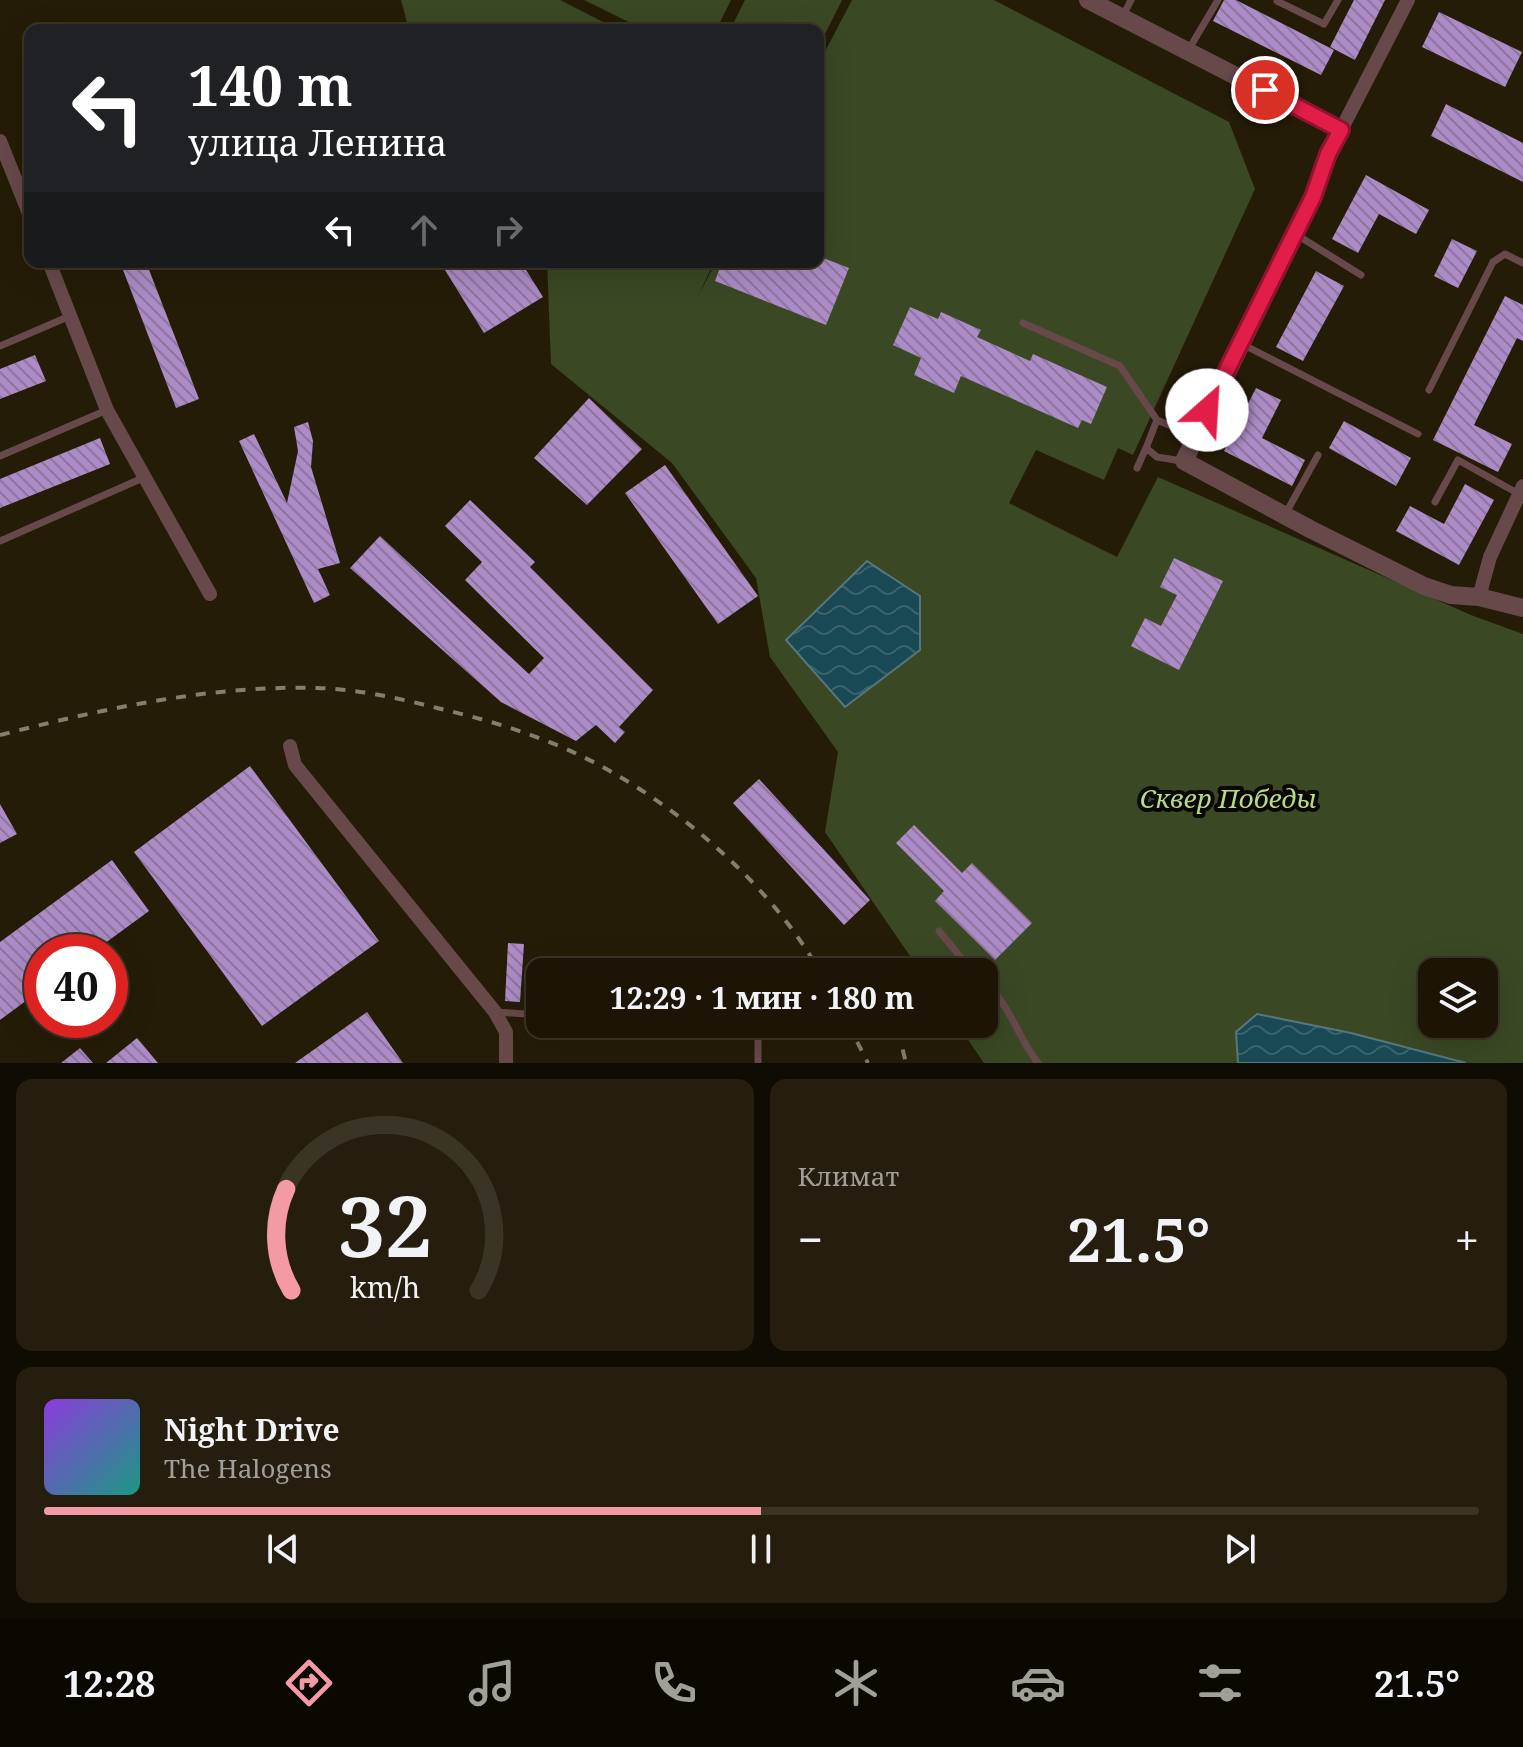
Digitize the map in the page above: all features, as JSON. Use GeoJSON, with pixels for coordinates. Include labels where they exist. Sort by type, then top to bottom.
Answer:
{"type":"FeatureCollection","features":[{"type":"Feature","properties":{"kind":"street"},"geometry":{"type":"LineString","coordinates":[[1088,0],[1341,130]]}},
{"type":"Feature","properties":{"kind":"street"},"geometry":{"type":"LineString","coordinates":[[1408,0],[1341,130],[1295,234],[1184,461],[1424,586],[1451,595],[1479,597],[1523,608]]}},
{"type":"Feature","properties":{"kind":"street"},"geometry":{"type":"LineString","coordinates":[[0,141],[24,201]]}},
{"type":"Feature","properties":{"kind":"street"},"geometry":{"type":"LineString","coordinates":[[51,268],[107,410],[210,594]]}},
{"type":"Feature","properties":{"kind":"street"},"geometry":{"type":"LineString","coordinates":[[1479,597],[1490,557],[1521,490]]}},
{"type":"Feature","properties":{"kind":"street"},"geometry":{"type":"LineString","coordinates":[[290,746],[295,765],[495,1012],[506,1032],[506,1063]]}},
{"type":"Feature","properties":{"kind":"lane"},"geometry":{"type":"LineString","coordinates":[[1123,18],[1131,0]]}},
{"type":"Feature","properties":{"kind":"lane"},"geometry":{"type":"LineString","coordinates":[[1188,51],[1218,0]]}},
{"type":"Feature","properties":{"kind":"lane"},"geometry":{"type":"LineString","coordinates":[[1277,1],[1324,24],[1338,0]]}},
{"type":"Feature","properties":{"kind":"lane"},"geometry":{"type":"LineString","coordinates":[[1295,234],[1361,275]]}},
{"type":"Feature","properties":{"kind":"lane"},"geometry":{"type":"LineString","coordinates":[[1429,390],[1493,262],[1505,254],[1523,263]]}},
{"type":"Feature","properties":{"kind":"lane"},"geometry":{"type":"LineString","coordinates":[[0,346],[70,316]]}},
{"type":"Feature","properties":{"kind":"lane"},"geometry":{"type":"LineString","coordinates":[[1023,323],[1120,366],[1157,420],[1176,428],[1191,443]]}},
{"type":"Feature","properties":{"kind":"lane"},"geometry":{"type":"LineString","coordinates":[[1240,343],[1418,434]]}},
{"type":"Feature","properties":{"kind":"lane"},"geometry":{"type":"LineString","coordinates":[[0,456],[107,410]]}},
{"type":"Feature","properties":{"kind":"lane"},"geometry":{"type":"LineString","coordinates":[[1137,468],[1157,420]]}},
{"type":"Feature","properties":{"kind":"lane"},"geometry":{"type":"LineString","coordinates":[[1146,448],[1157,457],[1184,461]]}},
{"type":"Feature","properties":{"kind":"lane"},"geometry":{"type":"LineString","coordinates":[[1285,515],[1318,455]]}},
{"type":"Feature","properties":{"kind":"lane"},"geometry":{"type":"LineString","coordinates":[[1435,502],[1458,460],[1521,490]]}},
{"type":"Feature","properties":{"kind":"lane"},"geometry":{"type":"LineString","coordinates":[[0,541],[145,477]]}},
{"type":"Feature","properties":{"kind":"lane"},"geometry":{"type":"LineString","coordinates":[[939,931],[961,958]]}},
{"type":"Feature","properties":{"kind":"lane"},"geometry":{"type":"LineString","coordinates":[[998,994],[1038,1063]]}},
{"type":"Feature","properties":{"kind":"lane"},"geometry":{"type":"LineString","coordinates":[[495,1012],[526,1014]]}},
{"type":"Feature","properties":{"kind":"lane"},"geometry":{"type":"LineString","coordinates":[[758,1038],[758,1063]]}},
{"type":"Feature","properties":{"kind":"green space"},"geometry":{"type":"Polygon","coordinates":[[[401,0],[560,0],[607,24],[407,24],[401,0]]]}},
{"type":"Feature","properties":{"kind":"green space"},"geometry":{"type":"Polygon","coordinates":[[[584,0],[731,0],[719,24],[633,24],[584,0]]]}},
{"type":"Feature","properties":{"kind":"green space"},"geometry":{"type":"Polygon","coordinates":[[[745,0],[842,0],[824,36],[824,24],[733,24],[745,0]]]}},
{"type":"Feature","properties":{"kind":"green space","name":"Сквер Победы"},"geometry":{"type":"Polygon","coordinates":[[[852,0],[994,0],[1229,122],[1255,189],[1133,455],[1118,448],[1104,480],[1036,450],[1009,503],[1117,557],[1158,477],[1471,615],[1523,634],[1523,1063],[984,1063],[967,1038],[998,1038],[998,958],[911,958],[825,832],[838,752],[770,657],[756,578],[672,463],[551,364],[547,268],[711,268],[698,296],[713,268],[824,268],[824,54],[852,0]]]}},
{"type":"Feature","properties":{"kind":"water"},"geometry":{"type":"Polygon","coordinates":[[[867,561],[920,596],[920,650],[845,707],[786,640],[867,561]]]}},
{"type":"Feature","properties":{"kind":"water"},"geometry":{"type":"Polygon","coordinates":[[[1257,1014],[1351,1033],[1466,1063],[1238,1063],[1236,1032],[1257,1014]]]}},
{"type":"Feature","properties":{"kind":"building"},"geometry":{"type":"Polygon","coordinates":[[[1224,0],[1236,0],[1334,50],[1321,75],[1213,21],[1224,0]]]}},
{"type":"Feature","properties":{"kind":"building"},"geometry":{"type":"Polygon","coordinates":[[[1354,0],[1385,0],[1355,60],[1330,47],[1354,0]]]}},
{"type":"Feature","properties":{"kind":"building"},"geometry":{"type":"Polygon","coordinates":[[[1439,12],[1522,52],[1505,87],[1422,47],[1439,12]]]}},
{"type":"Feature","properties":{"kind":"building"},"geometry":{"type":"Polygon","coordinates":[[[1446,104],[1523,143],[1523,182],[1431,136],[1446,104]]]}},
{"type":"Feature","properties":{"kind":"building"},"geometry":{"type":"Polygon","coordinates":[[[1366,175],[1429,210],[1416,234],[1379,214],[1358,253],[1332,239],[1366,175]]]}},
{"type":"Feature","properties":{"kind":"building"},"geometry":{"type":"Polygon","coordinates":[[[1452,239],[1477,251],[1458,288],[1434,276],[1452,239]]]}},
{"type":"Feature","properties":{"kind":"building"},"geometry":{"type":"Polygon","coordinates":[[[824,258],[849,268],[826,325],[715,281],[720,268],[824,268],[824,258]]]}},
{"type":"Feature","properties":{"kind":"building"},"geometry":{"type":"Polygon","coordinates":[[[122,268],[148,268],[199,399],[176,408],[122,268]]]}},
{"type":"Feature","properties":{"kind":"building"},"geometry":{"type":"Polygon","coordinates":[[[444,268],[525,268],[543,297],[484,333],[444,268]]]}},
{"type":"Feature","properties":{"kind":"building"},"geometry":{"type":"Polygon","coordinates":[[[1316,271],[1344,286],[1303,361],[1276,347],[1316,271]]]}},
{"type":"Feature","properties":{"kind":"building"},"geometry":{"type":"Polygon","coordinates":[[[1505,296],[1523,305],[1523,341],[1517,338],[1474,425],[1512,444],[1498,472],[1433,440],[1505,296]]]}},
{"type":"Feature","properties":{"kind":"building"},"geometry":{"type":"Polygon","coordinates":[[[910,307],[938,319],[941,312],[981,330],[977,337],[1030,361],[1033,354],[1107,387],[1091,424],[1082,420],[1078,428],[961,376],[954,393],[914,375],[921,358],[893,345],[910,307]]]}},
{"type":"Feature","properties":{"kind":"building"},"geometry":{"type":"Polygon","coordinates":[[[35,355],[46,381],[0,399],[0,369],[35,355]]]}},
{"type":"Feature","properties":{"kind":"building"},"geometry":{"type":"Polygon","coordinates":[[[1256,388],[1281,400],[1262,438],[1305,460],[1292,486],[1224,451],[1256,388]]]}},
{"type":"Feature","properties":{"kind":"building"},"geometry":{"type":"Polygon","coordinates":[[[589,398],[642,449],[587,505],[534,458],[589,398]]]}},
{"type":"Feature","properties":{"kind":"building"},"geometry":{"type":"Polygon","coordinates":[[[1344,421],[1411,458],[1396,486],[1329,448],[1344,421]]]}},
{"type":"Feature","properties":{"kind":"building"},"geometry":{"type":"Polygon","coordinates":[[[308,422],[313,441],[311,467],[340,563],[318,569],[330,595],[314,603],[239,441],[254,434],[287,503],[298,451],[294,427],[308,422]]]}},
{"type":"Feature","properties":{"kind":"building"},"geometry":{"type":"Polygon","coordinates":[[[100,438],[110,464],[0,508],[0,479],[100,438]]]}},
{"type":"Feature","properties":{"kind":"building"},"geometry":{"type":"Polygon","coordinates":[[[665,465],[758,596],[718,624],[625,493],[665,465]]]}},
{"type":"Feature","properties":{"kind":"building"},"geometry":{"type":"Polygon","coordinates":[[[1465,484],[1494,500],[1459,565],[1396,531],[1410,506],[1444,524],[1465,484]]]}},
{"type":"Feature","properties":{"kind":"building"},"geometry":{"type":"Polygon","coordinates":[[[470,500],[535,562],[530,567],[653,690],[619,727],[625,732],[615,743],[596,725],[576,741],[501,702],[350,568],[380,536],[529,674],[544,658],[465,580],[482,562],[445,526],[470,500]]]}},
{"type":"Feature","properties":{"kind":"building"},"geometry":{"type":"Polygon","coordinates":[[[1174,558],[1223,581],[1179,670],[1131,646],[1145,618],[1161,626],[1177,595],[1160,587],[1174,558]]]}},
{"type":"Feature","properties":{"kind":"building"},"geometry":{"type":"Polygon","coordinates":[[[250,766],[379,941],[262,1026],[134,852],[250,766]]]}},
{"type":"Feature","properties":{"kind":"building"},"geometry":{"type":"Polygon","coordinates":[[[759,779],[870,900],[844,925],[733,803],[759,779]]]}},
{"type":"Feature","properties":{"kind":"building"},"geometry":{"type":"Polygon","coordinates":[[[0,804],[17,834],[0,843],[0,804]]]}},
{"type":"Feature","properties":{"kind":"building"},"geometry":{"type":"Polygon","coordinates":[[[914,825],[962,873],[972,863],[1032,923],[997,958],[993,958],[935,901],[944,891],[896,843],[914,825]]]}},
{"type":"Feature","properties":{"kind":"building"},"geometry":{"type":"Polygon","coordinates":[[[112,860],[149,911],[118,934],[24,934],[24,1002],[0,1020],[0,942],[112,860]]]}},
{"type":"Feature","properties":{"kind":"building"},"geometry":{"type":"Polygon","coordinates":[[[508,943],[524,944],[520,1002],[505,1001],[508,943]]]}},
{"type":"Feature","properties":{"kind":"building"},"geometry":{"type":"Polygon","coordinates":[[[367,1012],[403,1063],[295,1063],[367,1012]]]}},
{"type":"Feature","properties":{"kind":"building"},"geometry":{"type":"Polygon","coordinates":[[[137,1038],[158,1063],[106,1063],[137,1038]]]}},
{"type":"Feature","properties":{"kind":"building"},"geometry":{"type":"Polygon","coordinates":[[[80,1048],[93,1063],[61,1063],[80,1048]]]}},
{"type":"Feature","properties":{"kind":"railway"},"geometry":{"type":"LineString","coordinates":[[0,735],[157,701],[277,688],[362,692],[485,720],[564,748],[601,766],[674,813],[742,871],[771,903],[811,958]]}},
{"type":"Feature","properties":{"kind":"railway"},"geometry":{"type":"LineString","coordinates":[[855,1038],[868,1063]]}},
{"type":"Feature","properties":{"kind":"railway"},"geometry":{"type":"LineString","coordinates":[[900,1038],[906,1063]]}},
{"type":"Feature","properties":{"kind":"route"},"geometry":{"type":"LineString","coordinates":[[1207,410],[1313,197],[1328,154],[1341,130],[1265,90]]}}]}
